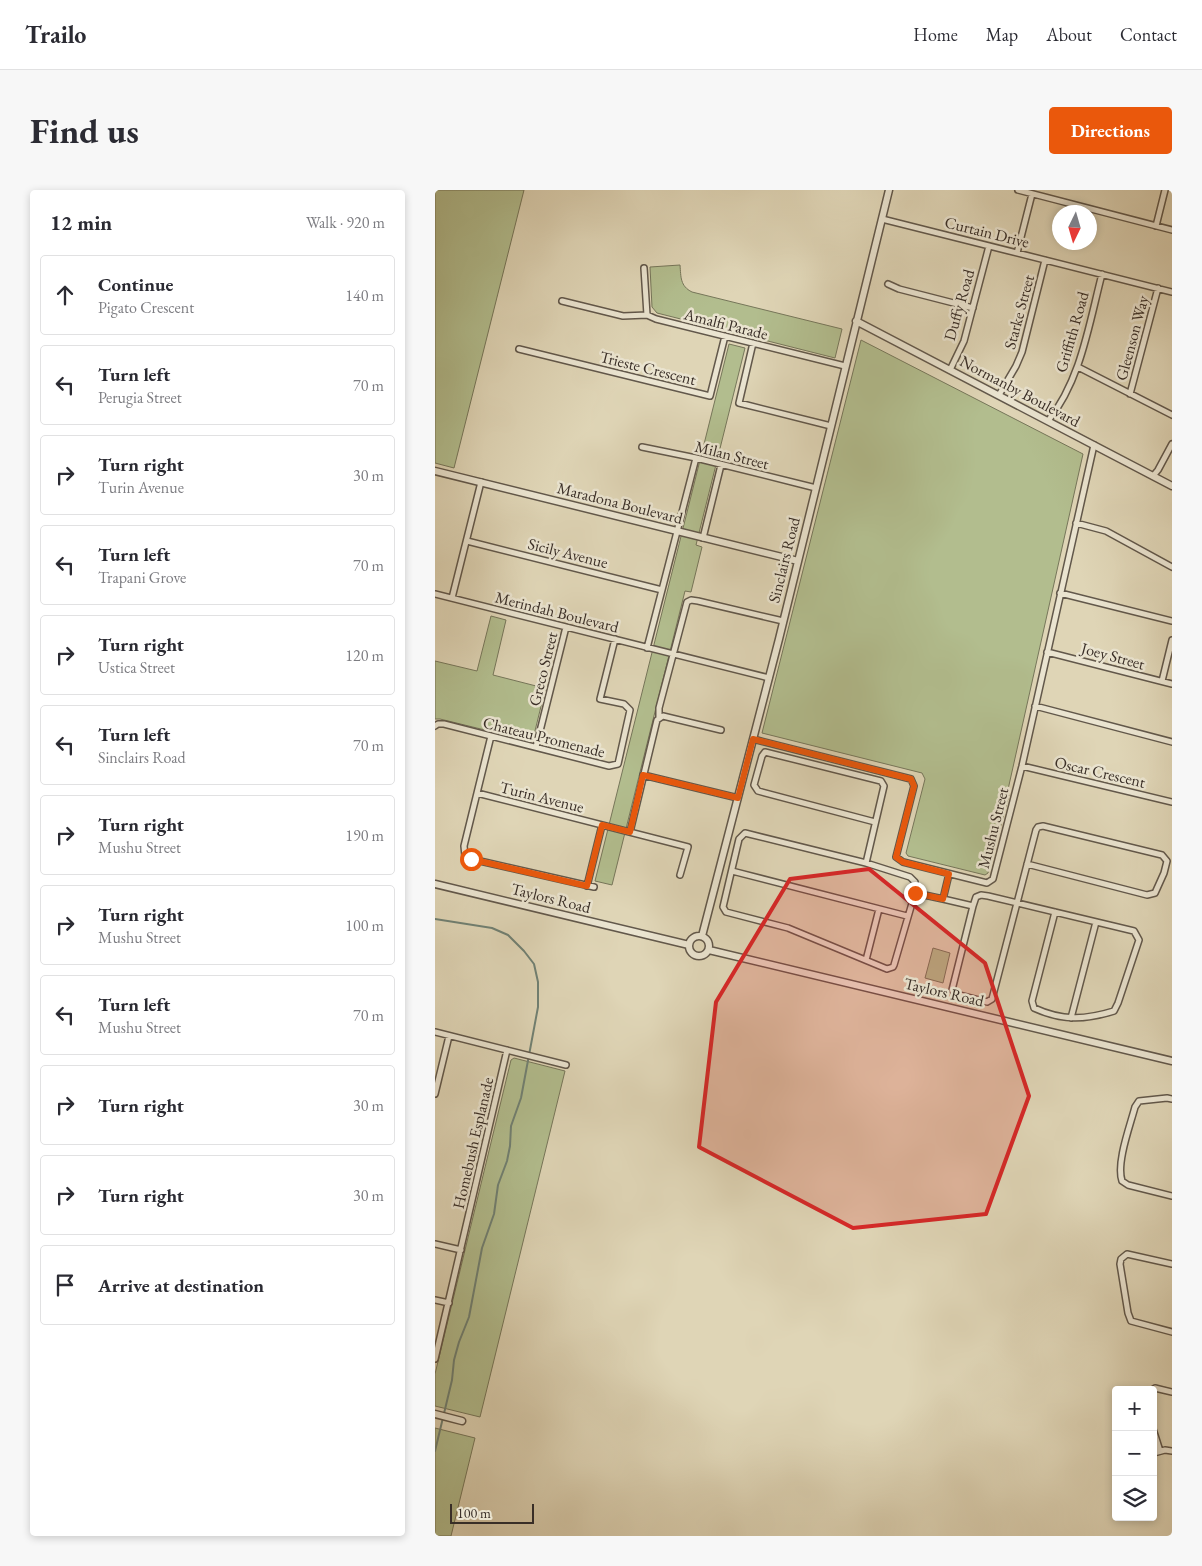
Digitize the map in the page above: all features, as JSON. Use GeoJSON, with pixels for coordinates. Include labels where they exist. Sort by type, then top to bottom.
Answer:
{"type":"FeatureCollection","features":[{"type":"Feature","properties":{"kind":"street","name":"Sinclairs Road"},"geometry":{"type":"LineString","coordinates":[[702,936],[769,678],[889,190]]}},
{"type":"Feature","properties":{"kind":"street"},"geometry":{"type":"LineString","coordinates":[[1018,190],[1172,230]]}},
{"type":"Feature","properties":{"kind":"street"},"geometry":{"type":"LineString","coordinates":[[1156,226],[1165,192]]}},
{"type":"Feature","properties":{"kind":"street"},"geometry":{"type":"LineString","coordinates":[[1017,253],[1032,194]]}},
{"type":"Feature","properties":{"kind":"street","name":"Curtain Drive"},"geometry":{"type":"LineString","coordinates":[[882,218],[1172,292]]}},
{"type":"Feature","properties":{"kind":"street","name":"Duffy Road"},"geometry":{"type":"LineString","coordinates":[[950,370],[964,341],[989,246]]}},
{"type":"Feature","properties":{"kind":"street","name":"Starke Street"},"geometry":{"type":"LineString","coordinates":[[999,395],[1022,352],[1045,260]]}},
{"type":"Feature","properties":{"kind":"street"},"geometry":{"type":"LineString","coordinates":[[562,300],[623,316],[647,314],[644,268]]}},
{"type":"Feature","properties":{"kind":"street","name":"Griffith Road"},"geometry":{"type":"LineString","coordinates":[[1048,421],[1078,367],[1101,274]]}},
{"type":"Feature","properties":{"kind":"street"},"geometry":{"type":"LineString","coordinates":[[888,284],[899,289],[973,308]]}},
{"type":"Feature","properties":{"kind":"street","name":"Gleenson Way"},"geometry":{"type":"LineString","coordinates":[[1130,394],[1158,288]]}},
{"type":"Feature","properties":{"kind":"street","name":"Amalfi Parade"},"geometry":{"type":"LineString","coordinates":[[647,314],[656,319],[845,366]]}},
{"type":"Feature","properties":{"kind":"street","name":"Normanby Boulevard"},"geometry":{"type":"LineString","coordinates":[[856,321],[1172,486]]}},
{"type":"Feature","properties":{"kind":"street","name":"Trieste Crescent"},"geometry":{"type":"LineString","coordinates":[[519,350],[710,396],[725,336]]}},
{"type":"Feature","properties":{"kind":"street"},"geometry":{"type":"LineString","coordinates":[[753,344],[739,403],[831,426]]}},
{"type":"Feature","properties":{"kind":"street"},"geometry":{"type":"LineString","coordinates":[[1078,367],[1172,415]]}},
{"type":"Feature","properties":{"kind":"street"},"geometry":{"type":"LineString","coordinates":[[1153,476],[1159,470],[1172,444]]}},
{"type":"Feature","properties":{"kind":"street","name":"Mushu Street"},"geometry":{"type":"LineString","coordinates":[[753,739],[911,779],[914,786],[896,857],[903,862],[949,874],[987,883],[993,880],[1022,766],[1075,523],[1094,446]]}},
{"type":"Feature","properties":{"kind":"street","name":"Milan Street"},"geometry":{"type":"LineString","coordinates":[[642,447],[696,458],[816,488]]}},
{"type":"Feature","properties":{"kind":"street"},"geometry":{"type":"LineString","coordinates":[[647,648],[696,458]]}},
{"type":"Feature","properties":{"kind":"street"},"geometry":{"type":"LineString","coordinates":[[703,538],[721,465]]}},
{"type":"Feature","properties":{"kind":"street","name":"Maradona Boulevard"},"geometry":{"type":"LineString","coordinates":[[435,471],[798,561]]}},
{"type":"Feature","properties":{"kind":"street"},"geometry":{"type":"LineString","coordinates":[[452,598],[481,482]]}},
{"type":"Feature","properties":{"kind":"street"},"geometry":{"type":"LineString","coordinates":[[1075,523],[1106,532],[1172,567]]}},
{"type":"Feature","properties":{"kind":"street","name":"Sicily Avenue"},"geometry":{"type":"LineString","coordinates":[[467,540],[662,590]]}},
{"type":"Feature","properties":{"kind":"street"},"geometry":{"type":"LineString","coordinates":[[1060,593],[1172,621]]}},
{"type":"Feature","properties":{"kind":"street","name":"Merindah Boulevard"},"geometry":{"type":"LineString","coordinates":[[435,594],[769,678]]}},
{"type":"Feature","properties":{"kind":"street"},"geometry":{"type":"LineString","coordinates":[[630,832],[659,717],[659,708],[687,602],[691,600],[783,621]]}},
{"type":"Feature","properties":{"kind":"street","name":"Greco Street"},"geometry":{"type":"LineString","coordinates":[[536,747],[566,627]]}},
{"type":"Feature","properties":{"kind":"street","name":"Chateau Promenade"},"geometry":{"type":"LineString","coordinates":[[435,726],[444,724],[609,766],[618,764],[631,710],[624,704],[600,699],[615,639]]}},
{"type":"Feature","properties":{"kind":"street"},"geometry":{"type":"LineString","coordinates":[[1162,681],[1172,640]]}},
{"type":"Feature","properties":{"kind":"street","name":"Joey Street"},"geometry":{"type":"LineString","coordinates":[[1047,652],[1172,684]]}},
{"type":"Feature","properties":{"kind":"street"},"geometry":{"type":"LineString","coordinates":[[1035,706],[1172,742]]}},
{"type":"Feature","properties":{"kind":"street"},"geometry":{"type":"LineString","coordinates":[[659,717],[663,716],[721,730]]}},
{"type":"Feature","properties":{"kind":"street"},"geometry":{"type":"LineString","coordinates":[[491,736],[464,846],[465,856],[594,887]]}},
{"type":"Feature","properties":{"kind":"street"},"geometry":{"type":"LineString","coordinates":[[866,863],[884,786],[881,781],[765,752],[762,756],[754,784],[758,791],[875,822]]}},
{"type":"Feature","properties":{"kind":"street","name":"Oscar Crescent"},"geometry":{"type":"LineString","coordinates":[[1022,766],[1172,802]]}},
{"type":"Feature","properties":{"kind":"street"},"geometry":{"type":"LineString","coordinates":[[643,775],[738,798]]}},
{"type":"Feature","properties":{"kind":"street","name":"Turin Avenue"},"geometry":{"type":"LineString","coordinates":[[477,793],[688,847],[680,875]]}},
{"type":"Feature","properties":{"kind":"street"},"geometry":{"type":"LineString","coordinates":[[587,886],[602,825]]}},
{"type":"Feature","properties":{"kind":"street"},"geometry":{"type":"LineString","coordinates":[[1027,864],[1147,894],[1155,893],[1167,861],[1162,855],[1043,826],[1038,827],[1036,830],[1027,864],[1017,903],[992,999],[987,1002],[956,994],[952,990],[973,906],[976,897],[981,895],[1017,903],[1055,912],[1135,932],[1139,940],[1114,1011],[1071,1018],[1043,1013],[1033,1008],[1032,1001],[1055,912]]}},
{"type":"Feature","properties":{"kind":"street"},"geometry":{"type":"LineString","coordinates":[[745,833],[866,863],[913,879],[916,885],[915,893],[893,968],[884,968],[779,925],[726,912],[723,907],[731,871],[739,839],[745,833]]}},
{"type":"Feature","properties":{"kind":"street"},"geometry":{"type":"LineString","coordinates":[[731,871],[907,916]]}},
{"type":"Feature","properties":{"kind":"street"},"geometry":{"type":"LineString","coordinates":[[943,899],[949,874]]}},
{"type":"Feature","properties":{"kind":"street","name":"Taylors Road"},"geometry":{"type":"LineString","coordinates":[[435,884],[689,945]]}},
{"type":"Feature","properties":{"kind":"street"},"geometry":{"type":"LineString","coordinates":[[915,893],[973,906]]}},
{"type":"Feature","properties":{"kind":"street"},"geometry":{"type":"LineString","coordinates":[[866,960],[879,909]]}},
{"type":"Feature","properties":{"kind":"street"},"geometry":{"type":"LineString","coordinates":[[1071,1018],[1096,922]]}},
{"type":"Feature","properties":{"kind":"street"},"geometry":{"type":"LineString","coordinates":[[702,936],[708,940],[709,950],[705,955],[696,956],[691,952],[689,945],[692,938],[702,936]]}},
{"type":"Feature","properties":{"kind":"street","name":"Taylors Road"},"geometry":{"type":"LineString","coordinates":[[709,950],[1172,1061]]}},
{"type":"Feature","properties":{"kind":"street"},"geometry":{"type":"LineString","coordinates":[[435,1032],[566,1065]]}},
{"type":"Feature","properties":{"kind":"street"},"geometry":{"type":"LineString","coordinates":[[435,1094],[449,1036]]}},
{"type":"Feature","properties":{"kind":"street","name":"Homebush Esplanade"},"geometry":{"type":"LineString","coordinates":[[435,1357],[507,1050]]}},
{"type":"Feature","properties":{"kind":"street"},"geometry":{"type":"LineString","coordinates":[[1172,1099],[1139,1101],[1135,1107],[1123,1153],[1120,1175],[1122,1181],[1128,1184],[1172,1196]]}},
{"type":"Feature","properties":{"kind":"street"},"geometry":{"type":"LineString","coordinates":[[435,1244],[461,1250]]}},
{"type":"Feature","properties":{"kind":"street"},"geometry":{"type":"LineString","coordinates":[[1172,1264],[1132,1254],[1123,1256],[1120,1264],[1131,1321],[1172,1332]]}},
{"type":"Feature","properties":{"kind":"street"},"geometry":{"type":"LineString","coordinates":[[435,1300],[449,1303]]}},
{"type":"Feature","properties":{"kind":"street"},"geometry":{"type":"LineString","coordinates":[[1157,1390],[1172,1392]]}},
{"type":"Feature","properties":{"kind":"street"},"geometry":{"type":"LineString","coordinates":[[435,1414],[462,1421]]}},
{"type":"Feature","properties":{"kind":"street"},"geometry":{"type":"LineString","coordinates":[[1157,1452],[1172,1452]]}},
{"type":"Feature","properties":{"kind":"highlighted area"},"geometry":{"type":"Polygon","coordinates":[[[869,869],[985,963],[1029,1096],[986,1214],[853,1228],[699,1147],[716,1002],[790,879],[869,869]]]}},
{"type":"Feature","properties":{"kind":"green space"},"geometry":{"type":"Polygon","coordinates":[[[435,190],[524,190],[454,468],[435,463],[435,190]]]}},
{"type":"Feature","properties":{"kind":"green space"},"geometry":{"type":"Polygon","coordinates":[[[680,265],[683,284],[692,292],[842,329],[835,358],[657,313],[652,307],[650,267],[680,265]]]}},
{"type":"Feature","properties":{"kind":"green space"},"geometry":{"type":"Polygon","coordinates":[[[861,340],[1083,454],[1007,794],[1009,795],[988,873],[985,875],[908,856],[906,853],[925,779],[922,773],[762,733],[861,340]]]}},
{"type":"Feature","properties":{"kind":"green space"},"geometry":{"type":"Polygon","coordinates":[[[729,344],[745,348],[696,545],[702,547],[691,592],[685,591],[612,885],[595,881],[729,344]]]}},
{"type":"Feature","properties":{"kind":"green space"},"geometry":{"type":"Polygon","coordinates":[[[491,616],[506,620],[493,675],[544,688],[545,690],[533,739],[530,741],[435,719],[435,661],[477,671],[491,616]]]}},
{"type":"Feature","properties":{"kind":"green space"},"geometry":{"type":"Polygon","coordinates":[[[933,948],[950,953],[943,983],[925,978],[933,948]]]}},
{"type":"Feature","properties":{"kind":"green space"},"geometry":{"type":"Polygon","coordinates":[[[514,1058],[565,1071],[480,1417],[435,1406],[435,1374],[511,1060],[514,1058]]]}},
{"type":"Feature","properties":{"kind":"green space"},"geometry":{"type":"Polygon","coordinates":[[[435,1428],[475,1438],[451,1536],[435,1536],[435,1428]]]}},
{"type":"Feature","properties":{"kind":"waterway"},"geometry":{"type":"LineString","coordinates":[[435,919],[492,928],[508,935],[534,964],[538,982],[538,1007],[521,1098],[511,1126],[507,1161],[498,1185],[494,1214],[482,1248],[469,1317],[454,1360],[452,1380],[435,1451]]}},
{"type":"Feature","properties":{"kind":"route"},"geometry":{"type":"LineString","coordinates":[[471,859],[587,886],[602,825],[630,832],[643,775],[738,798],[753,739],[911,779],[914,786],[896,857],[903,862],[949,874],[943,899],[915,893]]}}]}
